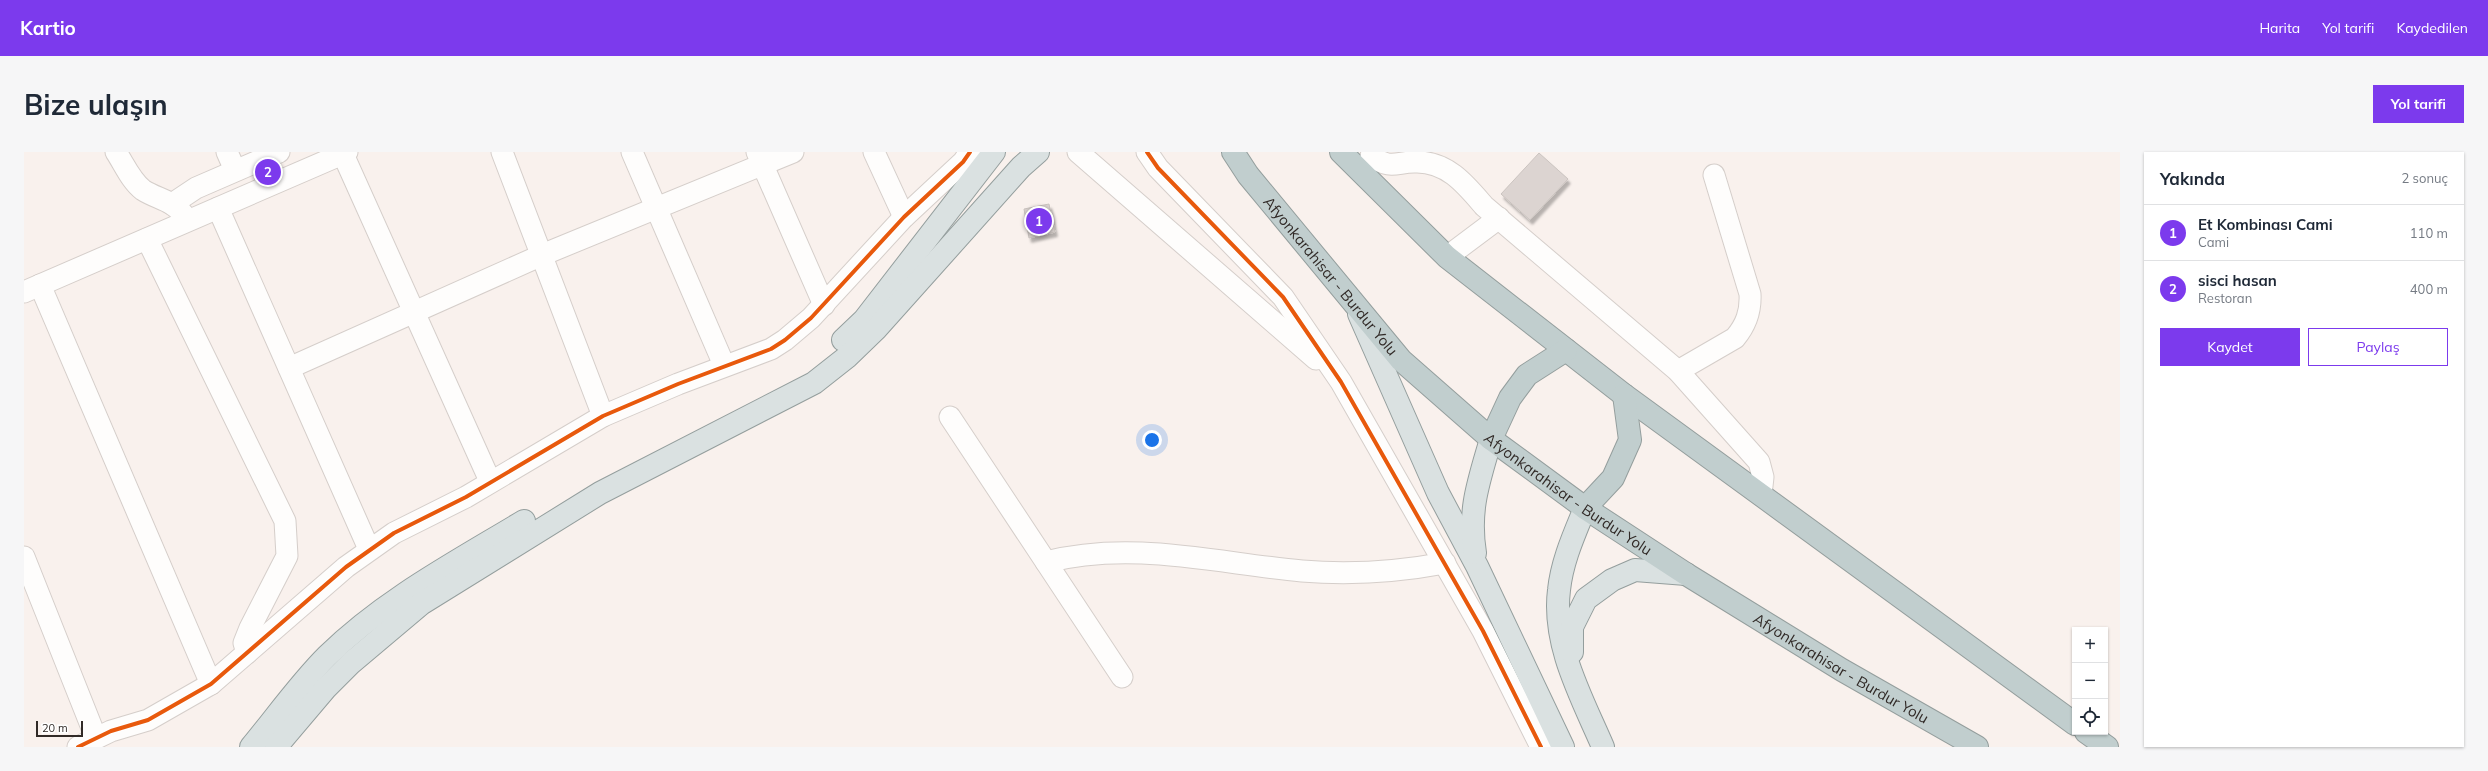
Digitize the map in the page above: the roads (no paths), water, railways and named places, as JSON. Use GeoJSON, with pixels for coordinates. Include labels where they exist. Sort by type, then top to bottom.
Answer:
{"type":"FeatureCollection","features":[{"type":"Feature","properties":{"kind":"highway"},"geometry":{"type":"LineString","coordinates":[[1341,152],[1368,159],[1447,257],[1566,350],[1624,395],[2072,722]]}},
{"type":"Feature","properties":{"kind":"highway","name":"Afyonkarahisar - Burdur Yolu"},"geometry":{"type":"LineString","coordinates":[[1238,159],[1355,306],[1402,360],[1490,439],[1584,508],[1686,574],[1842,670],[1976,746]]}},
{"type":"Feature","properties":{"kind":"highway"},"geometry":{"type":"LineString","coordinates":[[1490,439],[1510,398],[1527,375],[1566,350]]}},
{"type":"Feature","properties":{"kind":"highway"},"geometry":{"type":"LineString","coordinates":[[1584,508],[1613,478],[1630,440],[1624,395]]}},
{"type":"Feature","properties":{"kind":"highway"},"geometry":{"type":"LineString","coordinates":[[2090,735],[2107,747]]}},
{"type":"Feature","properties":{"kind":"main road"},"geometry":{"type":"LineString","coordinates":[[251,747],[327,656],[370,619],[400,597],[589,483],[763,395],[826,357],[864,320],[994,152]]}},
{"type":"Feature","properties":{"kind":"main road"},"geometry":{"type":"LineString","coordinates":[[276,747],[326,688],[351,663],[421,604],[594,496],[786,399],[819,379],[877,328],[1021,167],[1038,152]]}},
{"type":"Feature","properties":{"kind":"main road"},"geometry":{"type":"LineString","coordinates":[[1225,152],[1238,159]]}},
{"type":"Feature","properties":{"kind":"main road"},"geometry":{"type":"LineString","coordinates":[[1355,306],[1438,493],[1477,566],[1563,747]]}},
{"type":"Feature","properties":{"kind":"main road"},"geometry":{"type":"LineString","coordinates":[[1477,566],[1471,528],[1474,498],[1490,439]]}},
{"type":"Feature","properties":{"kind":"main road"},"geometry":{"type":"LineString","coordinates":[[1584,508],[1566,555],[1559,591],[1559,629],[1573,677],[1603,747]]}},
{"type":"Feature","properties":{"kind":"main road"},"geometry":{"type":"LineString","coordinates":[[1573,677],[1572,627],[1586,599],[1612,580],[1635,570],[1686,574]]}},
{"type":"Feature","properties":{"kind":"street"},"geometry":{"type":"LineString","coordinates":[[116,152],[137,184],[172,204],[188,221]]}},
{"type":"Feature","properties":{"kind":"street"},"geometry":{"type":"LineString","coordinates":[[172,204],[196,188],[231,161],[278,152]]}},
{"type":"Feature","properties":{"kind":"street"},"geometry":{"type":"LineString","coordinates":[[502,152],[603,416]]}},
{"type":"Feature","properties":{"kind":"street"},"geometry":{"type":"LineString","coordinates":[[632,152],[724,365]]}},
{"type":"Feature","properties":{"kind":"street"},"geometry":{"type":"LineString","coordinates":[[289,368],[542,255],[656,208],[760,158],[793,152]]}},
{"type":"Feature","properties":{"kind":"street"},"geometry":{"type":"LineString","coordinates":[[874,152],[904,217]]}},
{"type":"Feature","properties":{"kind":"street"},"geometry":{"type":"LineString","coordinates":[[24,557],[31,594],[87,743],[148,720],[212,684],[323,586],[370,549],[418,520],[466,497],[490,481],[603,416],[724,365],[771,349],[798,330],[824,305],[904,217],[963,162],[970,152]]}},
{"type":"Feature","properties":{"kind":"street"},"geometry":{"type":"LineString","coordinates":[[1078,152],[1341,382]]}},
{"type":"Feature","properties":{"kind":"street"},"geometry":{"type":"LineString","coordinates":[[1147,152],[1158,168],[1283,297],[1341,382],[1483,630],[1541,747]]}},
{"type":"Feature","properties":{"kind":"street"},"geometry":{"type":"LineString","coordinates":[[212,684],[32,289],[344,153],[490,481]]}},
{"type":"Feature","properties":{"kind":"street"},"geometry":{"type":"LineString","coordinates":[[760,158],[824,305]]}},
{"type":"Feature","properties":{"kind":"street"},"geometry":{"type":"LineString","coordinates":[[1368,159],[1390,164],[1428,163],[1451,172],[1461,179],[1484,206],[1678,371],[1759,462],[1763,477],[1761,495]]}},
{"type":"Feature","properties":{"kind":"street"},"geometry":{"type":"LineString","coordinates":[[1678,371],[1734,338],[1741,331],[1749,313],[1750,294],[1714,176]]}},
{"type":"Feature","properties":{"kind":"street"},"geometry":{"type":"LineString","coordinates":[[218,208],[370,549]]}},
{"type":"Feature","properties":{"kind":"street"},"geometry":{"type":"LineString","coordinates":[[1447,257],[1499,218]]}},
{"type":"Feature","properties":{"kind":"street"},"geometry":{"type":"LineString","coordinates":[[147,239],[285,521],[287,556],[250,628],[244,643],[247,653]]}},
{"type":"Feature","properties":{"kind":"street"},"geometry":{"type":"LineString","coordinates":[[950,417],[1122,677]]}},
{"type":"Feature","properties":{"kind":"street"},"geometry":{"type":"LineString","coordinates":[[1046,562],[1079,555],[1125,552],[1199,557],[1330,573],[1388,571],[1445,563]]}},
{"type":"Feature","properties":{"kind":"place","name":"sisci hasan"},"geometry":{"type":"Point","coordinates":[268,172]}},
{"type":"Feature","properties":{"kind":"place","name":"Et Kombinası Cami"},"geometry":{"type":"Point","coordinates":[1039,221]}}]}
